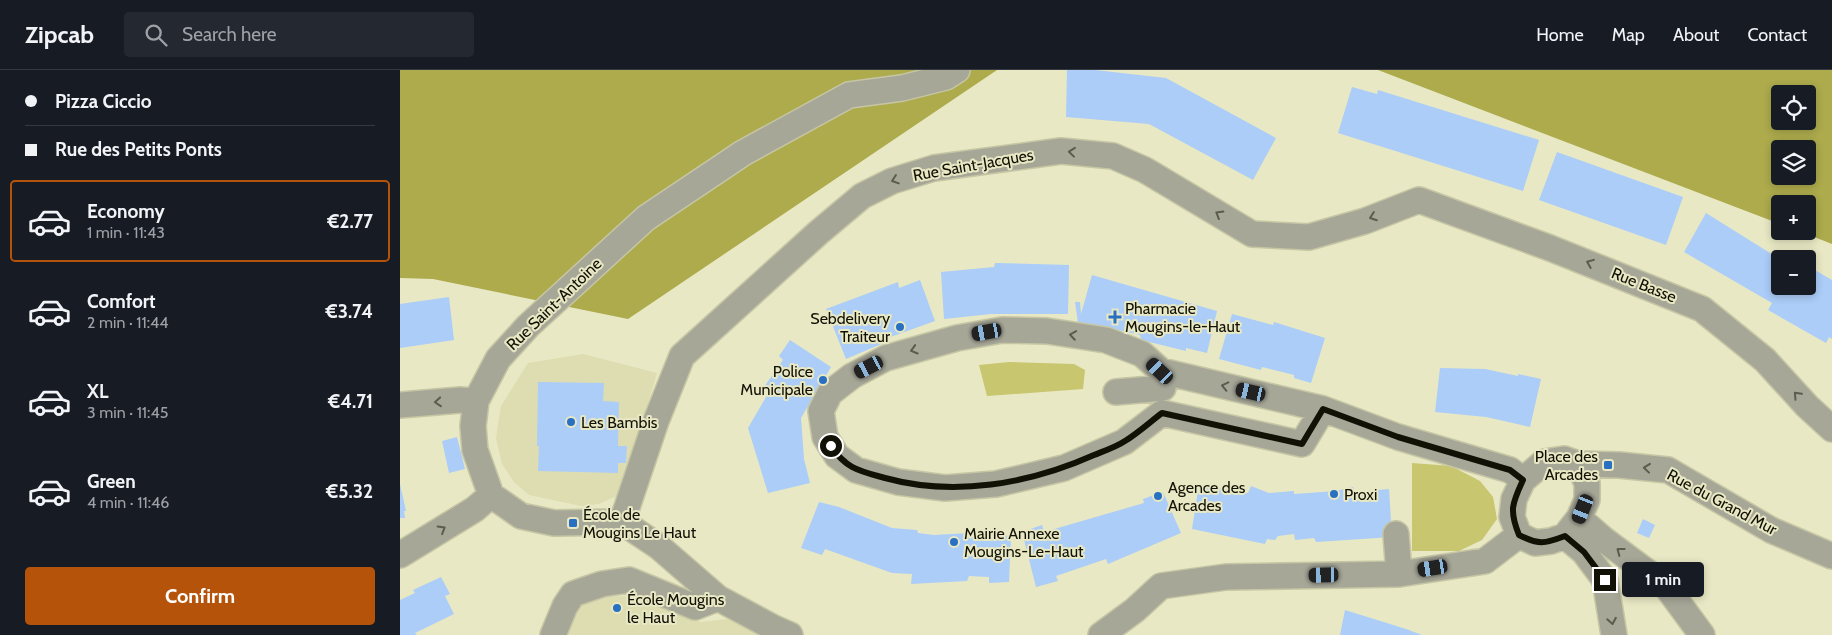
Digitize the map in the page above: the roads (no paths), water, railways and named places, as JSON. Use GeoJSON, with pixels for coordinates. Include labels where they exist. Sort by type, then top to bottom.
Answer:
{"type":"FeatureCollection","features":[{"type":"Feature","properties":{"kind":"street","name":"Rue Saint-Antoine"},"geometry":{"type":"LineString","coordinates":[[492,495],[475,450],[473,426],[476,401],[498,359],[528,326],[646,218],[742,153],[849,95],[902,88],[946,77],[957,70]]}},
{"type":"Feature","properties":{"kind":"street","name":"Rue Saint-Jacques"},"geometry":{"type":"LineString","coordinates":[[622,522],[656,421],[682,356],[818,233],[862,196],[892,180],[934,168],[1061,150],[1113,156],[1145,170],[1252,234],[1309,237],[1365,221],[1419,200]]}},
{"type":"Feature","properties":{"kind":"street","name":"Rue Basse"},"geometry":{"type":"LineString","coordinates":[[1419,200],[1550,248],[1702,309],[1765,360],[1807,406],[1832,429]]}},
{"type":"Feature","properties":{"kind":"street"},"geometry":{"type":"LineString","coordinates":[[1162,413],[1162,379],[1142,354],[1106,340],[1047,331],[1002,330],[960,346],[886,358],[852,376],[830,393],[821,411],[825,437],[837,456],[856,470],[898,482],[945,488],[993,474],[1064,468],[1124,442],[1162,413],[1302,444],[1323,409]]}},
{"type":"Feature","properties":{"kind":"street"},"geometry":{"type":"LineString","coordinates":[[1116,392],[1162,379],[1323,409],[1398,437],[1510,470],[1523,480]]}},
{"type":"Feature","properties":{"kind":"street"},"geometry":{"type":"LineString","coordinates":[[400,405],[460,400],[476,401]]}},
{"type":"Feature","properties":{"kind":"street"},"geometry":{"type":"LineString","coordinates":[[1564,459],[1578,464],[1587,483],[1587,500],[1572,527],[1551,542],[1535,543],[1519,535],[1512,517],[1514,499],[1523,480],[1544,462],[1564,459]]}},
{"type":"Feature","properties":{"kind":"street","name":"Rue du Grand Mur"},"geometry":{"type":"LineString","coordinates":[[1578,464],[1619,465],[1668,470],[1771,530],[1832,556]]}},
{"type":"Feature","properties":{"kind":"street"},"geometry":{"type":"LineString","coordinates":[[400,554],[475,509],[492,495],[521,516],[554,523],[622,522],[658,546],[718,598],[790,635]]}},
{"type":"Feature","properties":{"kind":"street"},"geometry":{"type":"LineString","coordinates":[[1572,527],[1584,552],[1605,580],[1614,635]]}},
{"type":"Feature","properties":{"kind":"street"},"geometry":{"type":"LineString","coordinates":[[1572,527],[1603,539],[1666,586],[1702,635]]}},
{"type":"Feature","properties":{"kind":"street"},"geometry":{"type":"LineString","coordinates":[[1396,534],[1398,574]]}},
{"type":"Feature","properties":{"kind":"street"},"geometry":{"type":"LineString","coordinates":[[1101,635],[1135,610],[1161,586],[1226,577],[1398,574],[1485,560],[1519,535]]}},
{"type":"Feature","properties":{"kind":"street"},"geometry":{"type":"LineString","coordinates":[[553,635],[572,594],[602,584],[629,580],[696,608],[718,598]]}},
{"type":"Feature","properties":{"kind":"place","name":"Pharmacie Mougins-le-Haut"},"geometry":{"type":"Point","coordinates":[1115,317]}},
{"type":"Feature","properties":{"kind":"place","name":"Sebdelivery Traiteur"},"geometry":{"type":"Point","coordinates":[900,327]}},
{"type":"Feature","properties":{"kind":"place","name":"Police Municipale"},"geometry":{"type":"Point","coordinates":[823,380]}},
{"type":"Feature","properties":{"kind":"place","name":"Les Bambis"},"geometry":{"type":"Point","coordinates":[571,422]}},
{"type":"Feature","properties":{"kind":"place","name":"Place des Arcades"},"geometry":{"type":"Point","coordinates":[1608,465]}},
{"type":"Feature","properties":{"kind":"place","name":"Proxi"},"geometry":{"type":"Point","coordinates":[1334,494]}},
{"type":"Feature","properties":{"kind":"place","name":"Agence des Arcades"},"geometry":{"type":"Point","coordinates":[1158,496]}},
{"type":"Feature","properties":{"kind":"place","name":"École de Mougins Le Haut"},"geometry":{"type":"Point","coordinates":[573,523]}},
{"type":"Feature","properties":{"kind":"place","name":"Mairie Annexe Mougins-Le-Haut"},"geometry":{"type":"Point","coordinates":[954,542]}},
{"type":"Feature","properties":{"kind":"place","name":"École Mougins le Haut"},"geometry":{"type":"Point","coordinates":[617,608]}}]}
